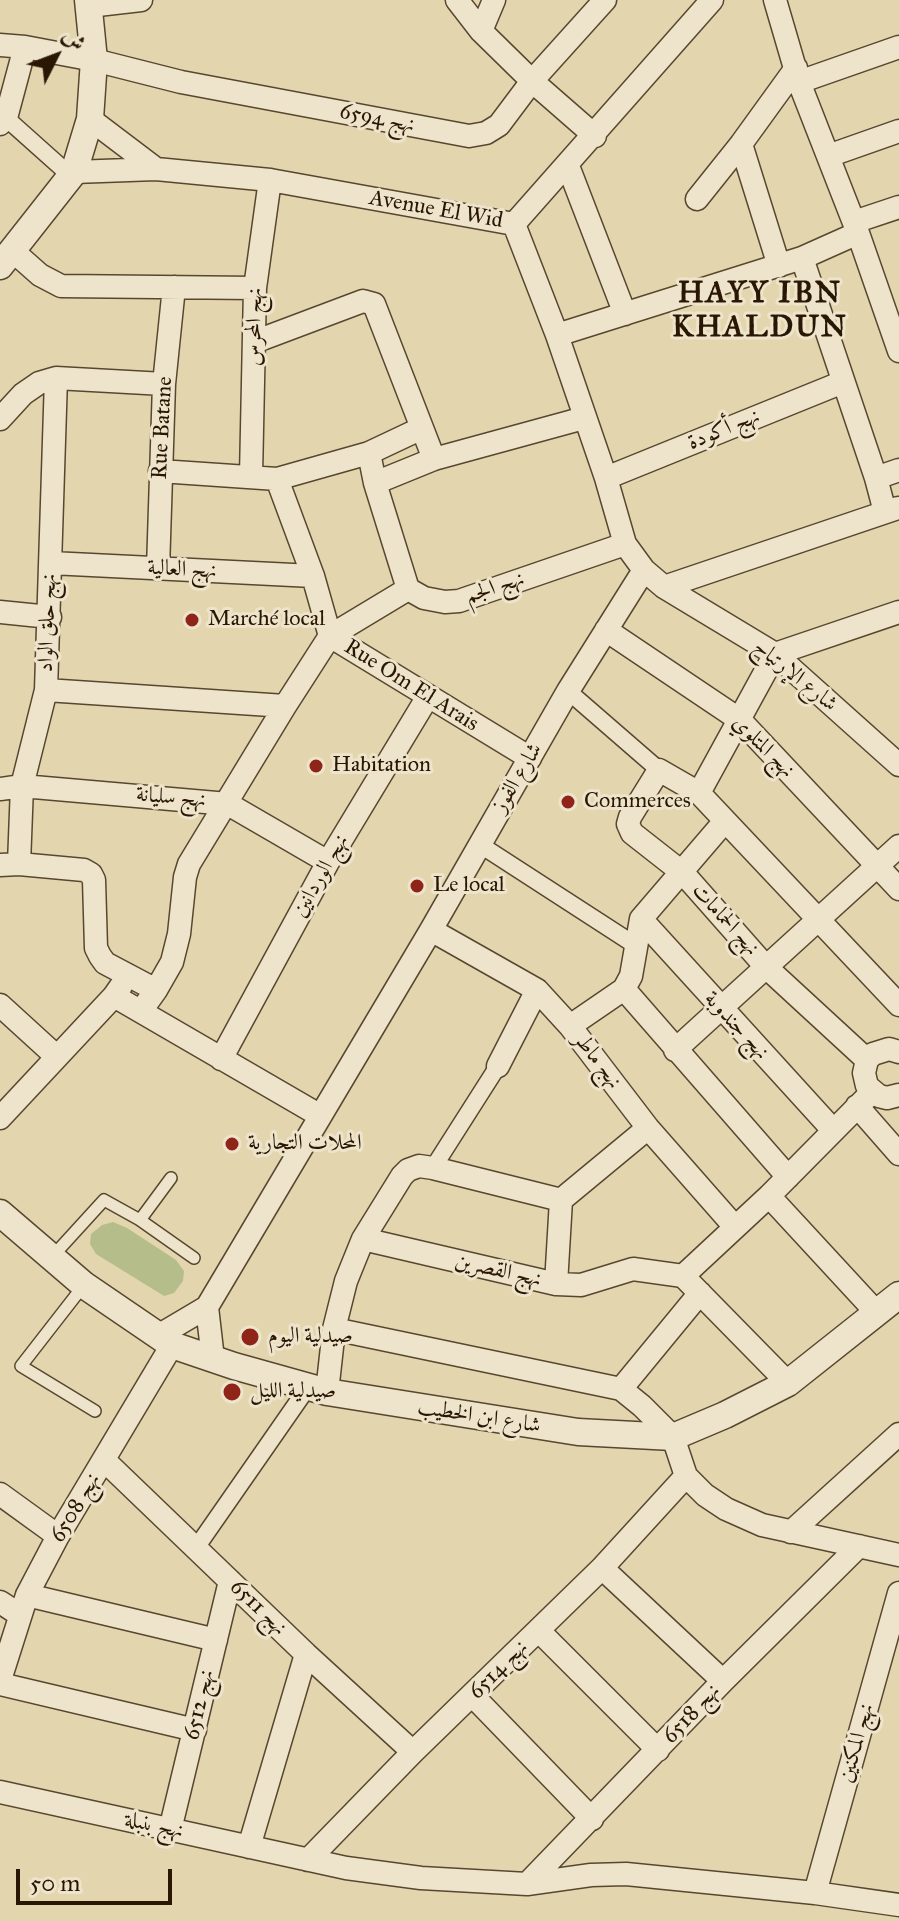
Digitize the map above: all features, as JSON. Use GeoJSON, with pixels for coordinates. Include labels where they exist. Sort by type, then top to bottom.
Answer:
{"type":"FeatureCollection","features":[{"type":"Feature","properties":{"kind":"street"},"geometry":{"type":"LineString","coordinates":[[141,0],[89,3],[94,60],[90,119],[73,175],[7,259],[61,286],[255,288]]}},
{"type":"Feature","properties":{"kind":"street"},"geometry":{"type":"LineString","coordinates":[[457,0],[481,31],[595,136]]}},
{"type":"Feature","properties":{"kind":"street"},"geometry":{"type":"LineString","coordinates":[[481,31],[494,0]]}},
{"type":"Feature","properties":{"kind":"street","name":"نهج 6594"},"geometry":{"type":"LineString","coordinates":[[0,45],[94,60],[181,82],[469,136],[486,133],[499,125],[532,81],[605,0]]}},
{"type":"Feature","properties":{"kind":"street","name":"Avenue El Wid"},"geometry":{"type":"LineString","coordinates":[[73,175],[156,169],[270,180],[514,224],[595,136],[712,0]]}},
{"type":"Feature","properties":{"kind":"street"},"geometry":{"type":"LineString","coordinates":[[775,0],[797,75],[856,227],[899,351]]}},
{"type":"Feature","properties":{"kind":"street"},"geometry":{"type":"LineString","coordinates":[[25,47],[3,121],[73,175]]}},
{"type":"Feature","properties":{"kind":"street"},"geometry":{"type":"LineString","coordinates":[[697,199],[797,75],[899,47]]}},
{"type":"Feature","properties":{"kind":"street"},"geometry":{"type":"LineString","coordinates":[[90,119],[156,169]]}},
{"type":"Feature","properties":{"kind":"street"},"geometry":{"type":"LineString","coordinates":[[828,156],[899,131]]}},
{"type":"Feature","properties":{"kind":"street"},"geometry":{"type":"LineString","coordinates":[[741,144],[779,266]]}},
{"type":"Feature","properties":{"kind":"street"},"geometry":{"type":"LineString","coordinates":[[568,166],[625,314]]}},
{"type":"Feature","properties":{"kind":"street","name":"نهج المحرس"},"geometry":{"type":"LineString","coordinates":[[251,476],[255,288],[270,180]]}},
{"type":"Feature","properties":{"kind":"street"},"geometry":{"type":"LineString","coordinates":[[557,335],[802,258],[899,207]]}},
{"type":"Feature","properties":{"kind":"street"},"geometry":{"type":"LineString","coordinates":[[514,224],[557,335],[625,544],[644,570]]}},
{"type":"Feature","properties":{"kind":"street"},"geometry":{"type":"LineString","coordinates":[[664,587],[892,510],[876,478],[802,258]]}},
{"type":"Feature","properties":{"kind":"street","name":"Rue Batane"},"geometry":{"type":"LineString","coordinates":[[158,569],[164,384],[174,287]]}},
{"type":"Feature","properties":{"kind":"street"},"geometry":{"type":"LineString","coordinates":[[254,342],[369,301],[378,310],[434,459]]}},
{"type":"Feature","properties":{"kind":"street"},"geometry":{"type":"LineString","coordinates":[[0,419],[23,394],[39,383],[56,378],[164,384]]}},
{"type":"Feature","properties":{"kind":"street","name":"نهج حلق الواد"},"geometry":{"type":"LineString","coordinates":[[10,864],[11,788],[46,690],[56,378]]}},
{"type":"Feature","properties":{"kind":"street","name":"نهج أكودة"},"geometry":{"type":"LineString","coordinates":[[606,478],[843,382]]}},
{"type":"Feature","properties":{"kind":"street"},"geometry":{"type":"LineString","coordinates":[[375,483],[434,459],[584,418]]}},
{"type":"Feature","properties":{"kind":"street"},"geometry":{"type":"LineString","coordinates":[[160,471],[277,479],[369,453],[422,428]]}},
{"type":"Feature","properties":{"kind":"street"},"geometry":{"type":"LineString","coordinates":[[141,1011],[172,962],[189,864],[285,706],[330,636],[408,589],[375,483],[369,453]]}},
{"type":"Feature","properties":{"kind":"street"},"geometry":{"type":"LineString","coordinates":[[876,478],[899,470]]}},
{"type":"Feature","properties":{"kind":"street","name":"Rue Om El Arais"},"geometry":{"type":"LineString","coordinates":[[277,479],[313,576],[330,636],[427,698],[530,758]]}},
{"type":"Feature","properties":{"kind":"street","name":"نهج الجم"},"geometry":{"type":"LineString","coordinates":[[408,589],[424,598],[459,601],[625,544]]}},
{"type":"Feature","properties":{"kind":"street","name":"نهج العالية"},"geometry":{"type":"LineString","coordinates":[[51,563],[313,576]]}},
{"type":"Feature","properties":{"kind":"street","name":"شارع الإرتياح"},"geometry":{"type":"LineString","coordinates":[[644,570],[664,587],[775,654],[899,765]]}},
{"type":"Feature","properties":{"kind":"street","name":"شارع الفوز"},"geometry":{"type":"LineString","coordinates":[[165,1340],[207,1307],[431,930],[568,691],[644,570]]}},
{"type":"Feature","properties":{"kind":"street"},"geometry":{"type":"LineString","coordinates":[[0,612],[50,617]]}},
{"type":"Feature","properties":{"kind":"street"},"geometry":{"type":"LineString","coordinates":[[699,793],[775,654],[899,612]]}},
{"type":"Feature","properties":{"kind":"street","name":"نهج المتلوي"},"geometry":{"type":"LineString","coordinates":[[606,630],[740,720],[899,889]]}},
{"type":"Feature","properties":{"kind":"street"},"geometry":{"type":"LineString","coordinates":[[46,690],[285,706]]}},
{"type":"Feature","properties":{"kind":"street"},"geometry":{"type":"LineString","coordinates":[[568,691],[659,770],[699,793],[899,1005]]}},
{"type":"Feature","properties":{"kind":"street","name":"نهج الوردانين"},"geometry":{"type":"LineString","coordinates":[[221,1059],[328,862],[427,698]]}},
{"type":"Feature","properties":{"kind":"street","name":"نهج الحمامات"},"geometry":{"type":"LineString","coordinates":[[659,770],[630,817],[628,824],[632,833],[683,873],[766,967],[882,1054]]}},
{"type":"Feature","properties":{"kind":"street","name":"نهج سليانة"},"geometry":{"type":"LineString","coordinates":[[11,788],[228,804],[328,862]]}},
{"type":"Feature","properties":{"kind":"street"},"geometry":{"type":"LineString","coordinates":[[570,1026],[624,989],[631,976],[641,919],[725,821]]}},
{"type":"Feature","properties":{"kind":"street"},"geometry":{"type":"LineString","coordinates":[[479,844],[635,945]]}},
{"type":"Feature","properties":{"kind":"street"},"geometry":{"type":"LineString","coordinates":[[675,1050],[899,846]]}},
{"type":"Feature","properties":{"kind":"street"},"geometry":{"type":"LineString","coordinates":[[10,864],[84,870],[91,874],[94,880],[96,948],[105,963],[156,990]]}},
{"type":"Feature","properties":{"kind":"street","name":"نهج جندوبة"},"geometry":{"type":"LineString","coordinates":[[641,919],[833,1130]]}},
{"type":"Feature","properties":{"kind":"street","name":"نهج ماطر"},"geometry":{"type":"LineString","coordinates":[[431,930],[537,990],[570,1026],[648,1128],[735,1227]]}},
{"type":"Feature","properties":{"kind":"street"},"geometry":{"type":"LineString","coordinates":[[0,1118],[114,996],[128,974]]}},
{"type":"Feature","properties":{"kind":"street"},"geometry":{"type":"LineString","coordinates":[[624,989],[788,1177]]}},
{"type":"Feature","properties":{"kind":"street"},"geometry":{"type":"LineString","coordinates":[[433,1168],[498,1066],[537,990]]}},
{"type":"Feature","properties":{"kind":"street"},"geometry":{"type":"LineString","coordinates":[[114,996],[319,1115]]}},
{"type":"Feature","properties":{"kind":"street"},"geometry":{"type":"LineString","coordinates":[[0,1005],[57,1057]]}},
{"type":"Feature","properties":{"kind":"street"},"geometry":{"type":"LineString","coordinates":[[899,1032],[864,1080],[864,1099],[899,1154]]}},
{"type":"Feature","properties":{"kind":"street"},"geometry":{"type":"LineString","coordinates":[[788,1383],[683,1276],[769,1196],[864,1099],[899,1095]]}},
{"type":"Feature","properties":{"kind":"street"},"geometry":{"type":"LineString","coordinates":[[556,1284],[561,1200],[648,1128]]}},
{"type":"Feature","properties":{"kind":"street"},"geometry":{"type":"LineString","coordinates":[[196,1548],[317,1389],[346,1281],[363,1239],[402,1176],[419,1166],[433,1168],[561,1200]]}},
{"type":"Feature","properties":{"kind":"street"},"geometry":{"type":"LineString","coordinates":[[769,1196],[891,1306]]}},
{"type":"Feature","properties":{"kind":"street","name":"شارع ابن الخطيب"},"geometry":{"type":"LineString","coordinates":[[0,1213],[84,1285],[165,1340],[213,1359],[317,1389],[578,1432],[673,1437],[788,1383],[891,1306]]}},
{"type":"Feature","properties":{"kind":"street","name":"نهج القصرين"},"geometry":{"type":"LineString","coordinates":[[363,1239],[556,1284],[581,1285],[608,1274],[633,1269],[683,1276]]}},
{"type":"Feature","properties":{"kind":"street"},"geometry":{"type":"LineString","coordinates":[[621,1389],[700,1293]]}},
{"type":"Feature","properties":{"kind":"street"},"geometry":{"type":"LineString","coordinates":[[207,1307],[213,1359]]}},
{"type":"Feature","properties":{"kind":"street"},"geometry":{"type":"LineString","coordinates":[[334,1329],[621,1389],[673,1437],[686,1476],[705,1495],[746,1519],[899,1555]]}},
{"type":"Feature","properties":{"kind":"street","name":"نهج 6508"},"geometry":{"type":"LineString","coordinates":[[0,1682],[24,1605],[58,1536],[105,1461],[165,1340]]}},
{"type":"Feature","properties":{"kind":"street"},"geometry":{"type":"LineString","coordinates":[[791,1532],[899,1434]]}},
{"type":"Feature","properties":{"kind":"street","name":"نهج 6511"},"geometry":{"type":"LineString","coordinates":[[105,1461],[413,1752]]}},
{"type":"Feature","properties":{"kind":"street","name":"نهج 6514"},"geometry":{"type":"LineString","coordinates":[[308,1860],[413,1752],[602,1568],[686,1476]]}},
{"type":"Feature","properties":{"kind":"street"},"geometry":{"type":"LineString","coordinates":[[0,1494],[58,1536]]}},
{"type":"Feature","properties":{"kind":"street","name":"نهج 6518"},"geometry":{"type":"LineString","coordinates":[[527,1884],[723,1681],[859,1546]]}},
{"type":"Feature","properties":{"kind":"street"},"geometry":{"type":"LineString","coordinates":[[602,1568],[723,1681]]}},
{"type":"Feature","properties":{"kind":"street","name":"نهج 6512"},"geometry":{"type":"LineString","coordinates":[[170,1830],[230,1581]]}},
{"type":"Feature","properties":{"kind":"street","name":"نهج المكنين"},"geometry":{"type":"LineString","coordinates":[[815,1893],[893,1638],[899,1593]]}},
{"type":"Feature","properties":{"kind":"street"},"geometry":{"type":"LineString","coordinates":[[0,1602],[216,1640]]}},
{"type":"Feature","properties":{"kind":"street"},"geometry":{"type":"LineString","coordinates":[[539,1631],[658,1750]]}},
{"type":"Feature","properties":{"kind":"street"},"geometry":{"type":"LineString","coordinates":[[249,1847],[306,1654]]}},
{"type":"Feature","properties":{"kind":"street"},"geometry":{"type":"LineString","coordinates":[[0,1682],[195,1730]]}},
{"type":"Feature","properties":{"kind":"street"},"geometry":{"type":"LineString","coordinates":[[473,1696],[592,1819]]}},
{"type":"Feature","properties":{"kind":"street","name":"نهج بنبلة"},"geometry":{"type":"LineString","coordinates":[[0,1792],[308,1860],[421,1878],[527,1884],[591,1875],[626,1874],[815,1893],[899,1905]]}},
{"type":"Feature","properties":{"kind":"lane"},"geometry":{"type":"LineString","coordinates":[[140,1220],[171,1178]]}},
{"type":"Feature","properties":{"kind":"lane"},"geometry":{"type":"LineString","coordinates":[[52,1257],[104,1200],[140,1220],[194,1258]]}},
{"type":"Feature","properties":{"kind":"lane"},"geometry":{"type":"LineString","coordinates":[[84,1285],[21,1366],[95,1411]]}},
{"type":"Feature","properties":{"kind":"green space"},"geometry":{"type":"Polygon","coordinates":[[[113,1222],[176,1260],[184,1271],[183,1281],[174,1293],[164,1296],[96,1254],[90,1244],[91,1234],[102,1225],[113,1222]]]}},
{"type":"Feature","properties":{"kind":"place","name":"Marché local"},"geometry":{"type":"Point","coordinates":[192,620]}},
{"type":"Feature","properties":{"kind":"place","name":"Habitation"},"geometry":{"type":"Point","coordinates":[316,766]}},
{"type":"Feature","properties":{"kind":"place","name":"Commerces"},"geometry":{"type":"Point","coordinates":[568,802]}},
{"type":"Feature","properties":{"kind":"place","name":"Le local"},"geometry":{"type":"Point","coordinates":[417,886]}},
{"type":"Feature","properties":{"kind":"place","name":"المحلات التجارية"},"geometry":{"type":"Point","coordinates":[232,1144]}},
{"type":"Feature","properties":{"kind":"place","name":"صيدلية اليوم"},"geometry":{"type":"Point","coordinates":[250,1337]}},
{"type":"Feature","properties":{"kind":"place","name":"صيدلية الليل"},"geometry":{"type":"Point","coordinates":[232,1392]}},
{"type":"Feature","properties":{"kind":"district","name":"HAYY IBN KHALDUN"},"geometry":{"type":"Point","coordinates":[760,312]}}]}
